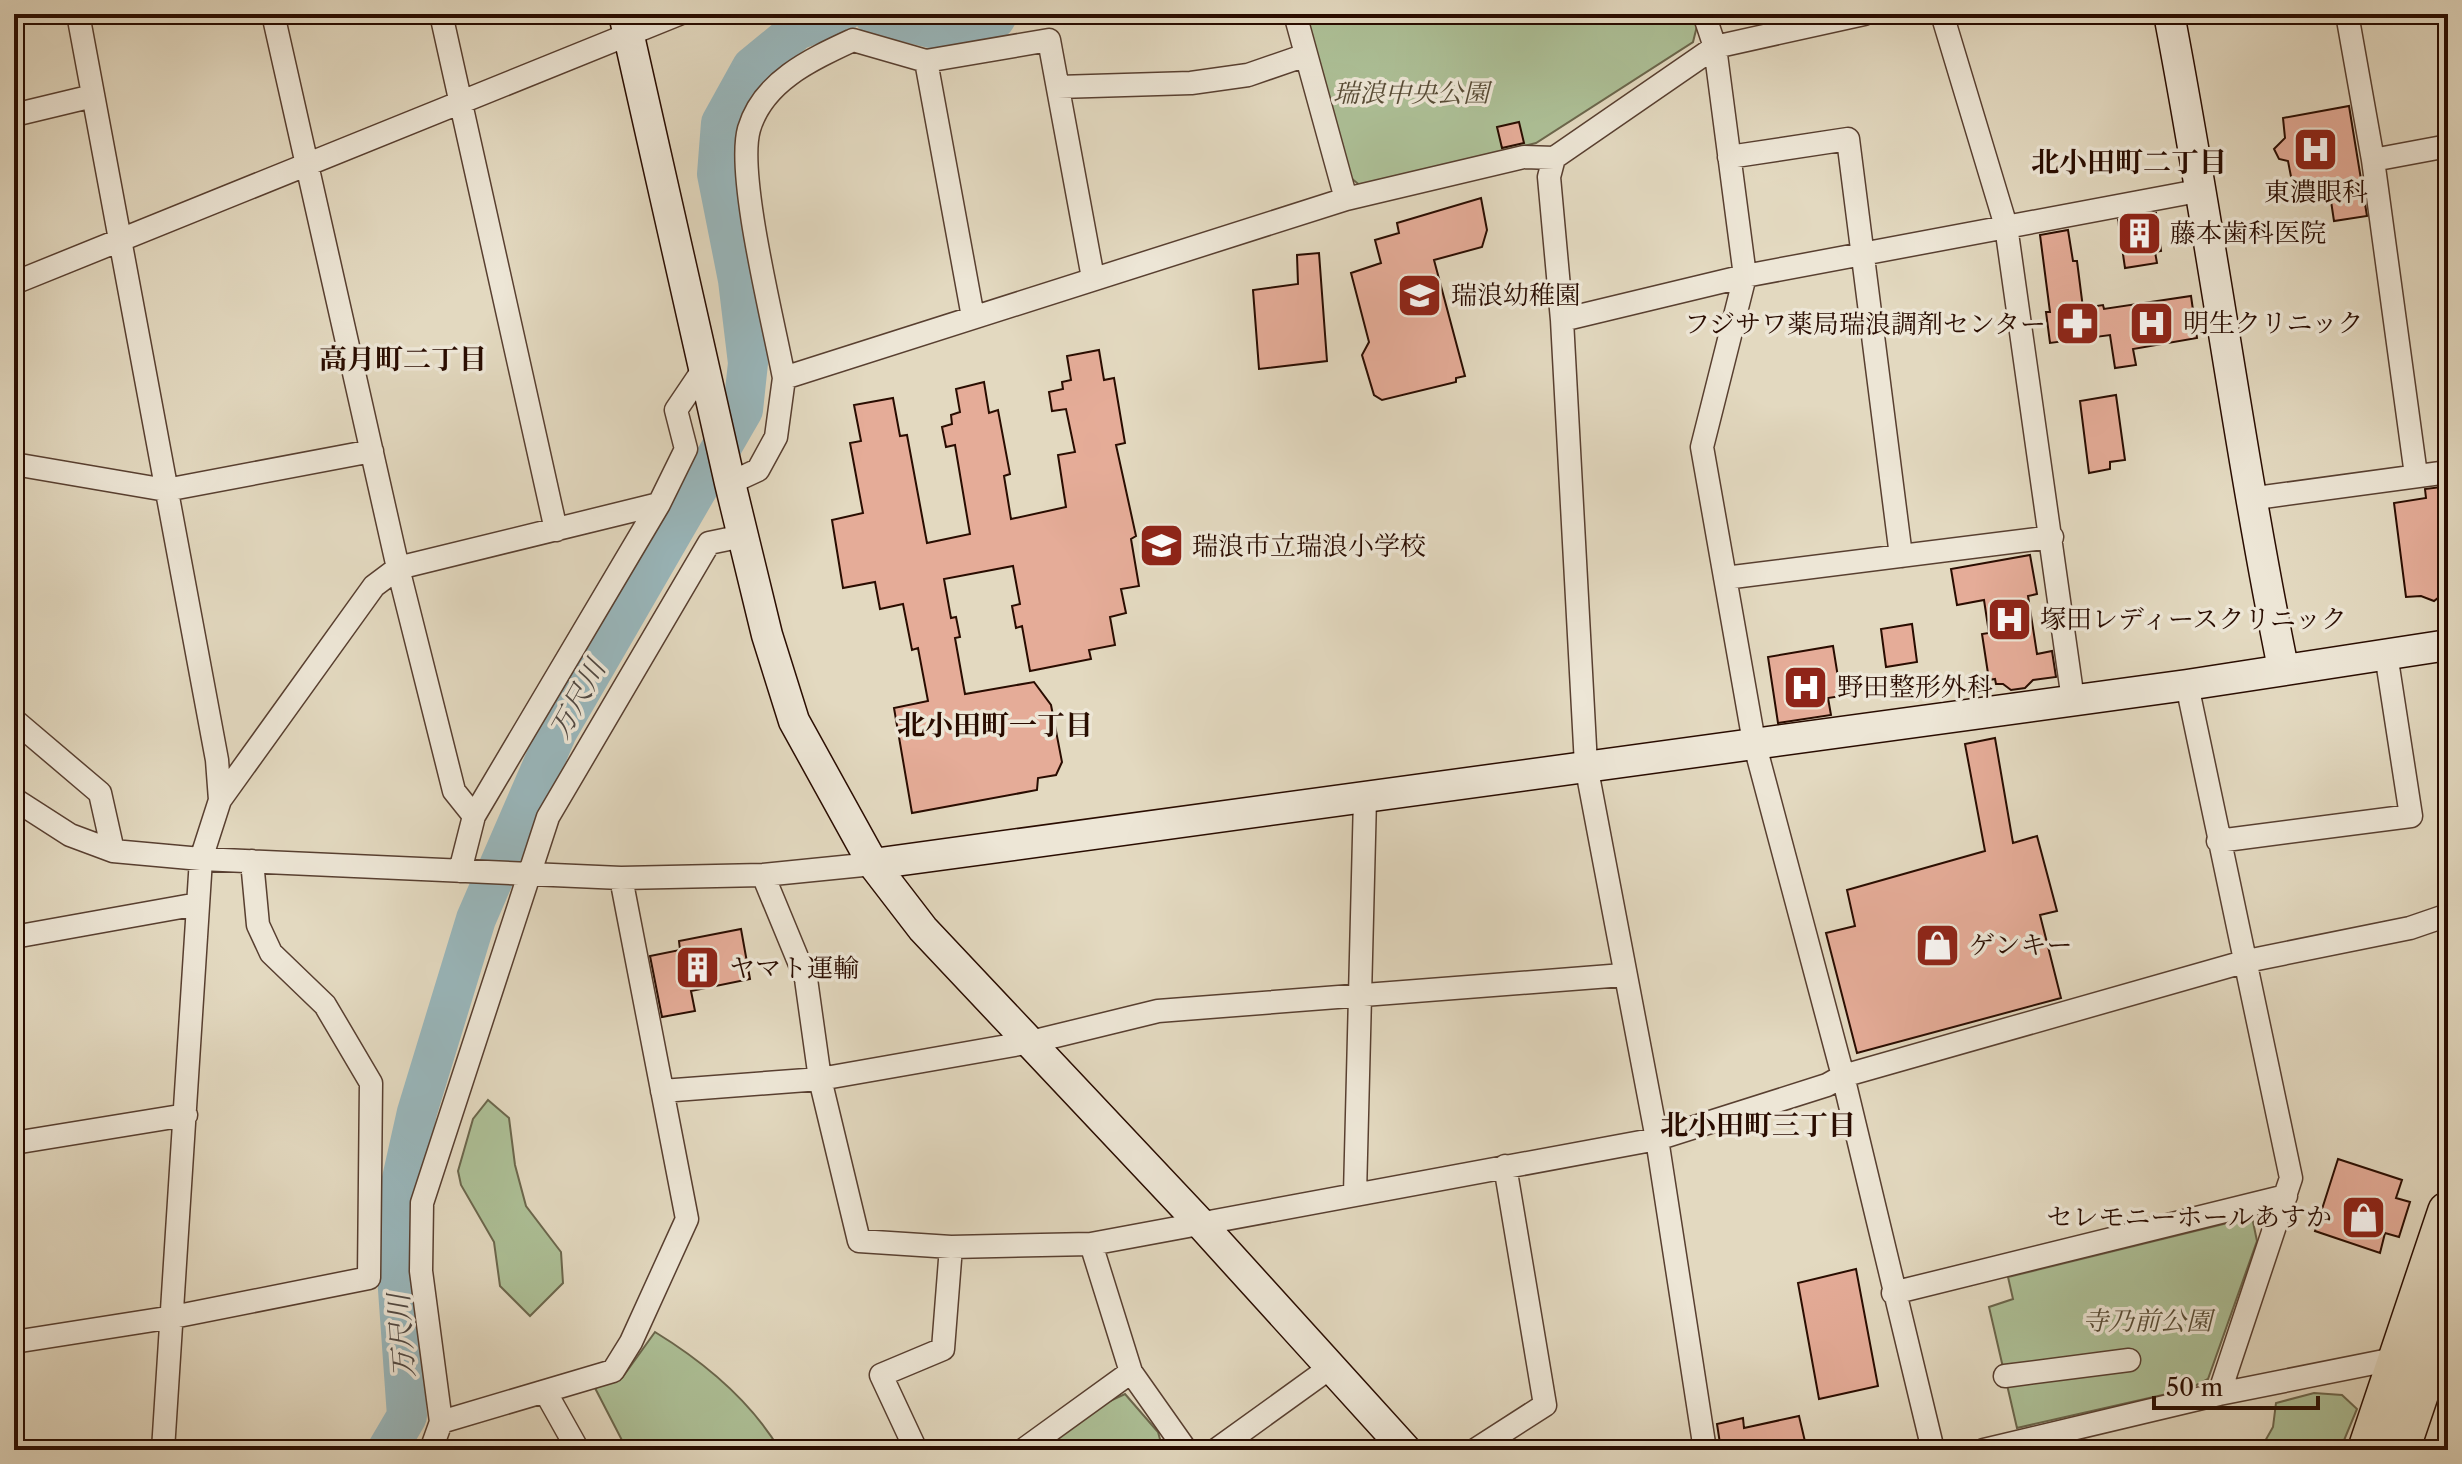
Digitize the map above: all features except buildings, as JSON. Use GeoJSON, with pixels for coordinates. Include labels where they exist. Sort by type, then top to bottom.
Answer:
{"type":"FeatureCollection","features":[{"type":"Feature","properties":{"kind":"highway"},"geometry":{"type":"LineString","coordinates":[[2368,1450],[2448,1212]]}},
{"type":"Feature","properties":{"kind":"highway"},"geometry":{"type":"LineString","coordinates":[[2399,1450],[2448,1305]]}},
{"type":"Feature","properties":{"kind":"street"},"geometry":{"type":"LineString","coordinates":[[78,14],[217,760],[220,800]]}},
{"type":"Feature","properties":{"kind":"street"},"geometry":{"type":"LineString","coordinates":[[273,14],[310,166],[398,568],[454,791],[474,816]]}},
{"type":"Feature","properties":{"kind":"street"},"geometry":{"type":"LineString","coordinates":[[441,14],[556,530]]}},
{"type":"Feature","properties":{"kind":"street"},"geometry":{"type":"LineString","coordinates":[[14,283],[461,104],[627,24],[679,14]]}},
{"type":"Feature","properties":{"kind":"street"},"geometry":{"type":"LineString","coordinates":[[1295,14],[1346,199]]}},
{"type":"Feature","properties":{"kind":"street"},"geometry":{"type":"LineString","coordinates":[[1704,14],[1715,47],[1745,276],[1702,447],[1754,742],[1843,1076],[1933,1450]]}},
{"type":"Feature","properties":{"kind":"street"},"geometry":{"type":"LineString","coordinates":[[784,378],[1346,199],[1524,157],[1554,158],[1715,47],[1864,14]]}},
{"type":"Feature","properties":{"kind":"street"},"geometry":{"type":"LineString","coordinates":[[1942,14],[2006,226],[2073,700]]}},
{"type":"Feature","properties":{"kind":"street"},"geometry":{"type":"LineString","coordinates":[[2169,14],[2203,190],[2249,499],[2283,668]]}},
{"type":"Feature","properties":{"kind":"street"},"geometry":{"type":"LineString","coordinates":[[2347,14],[2373,160],[2416,475]]}},
{"type":"Feature","properties":{"kind":"street"},"geometry":{"type":"LineString","coordinates":[[627,24],[730,483],[794,721],[873,864],[923,929],[1201,1224],[1406,1450]]}},
{"type":"Feature","properties":{"kind":"street"},"geometry":{"type":"LineString","coordinates":[[730,483],[758,470],[776,437],[784,378],[747,176],[749,129],[772,90],[804,63],[853,40],[926,61],[1049,40],[1093,278]]}},
{"type":"Feature","properties":{"kind":"street"},"geometry":{"type":"LineString","coordinates":[[1058,87],[1191,83],[1248,75],[1306,55]]}},
{"type":"Feature","properties":{"kind":"street"},"geometry":{"type":"LineString","coordinates":[[926,61],[973,317]]}},
{"type":"Feature","properties":{"kind":"street"},"geometry":{"type":"LineString","coordinates":[[14,115],[93,96]]}},
{"type":"Feature","properties":{"kind":"street"},"geometry":{"type":"LineString","coordinates":[[1729,157],[1848,139],[1901,556]]}},
{"type":"Feature","properties":{"kind":"street"},"geometry":{"type":"LineString","coordinates":[[2373,160],[2448,146]]}},
{"type":"Feature","properties":{"kind":"street"},"geometry":{"type":"LineString","coordinates":[[1554,158],[1549,177],[1562,320],[1586,765],[1623,975],[1657,1139],[1705,1450]]}},
{"type":"Feature","properties":{"kind":"street"},"geometry":{"type":"LineString","coordinates":[[1562,320],[1745,276],[2203,190]]}},
{"type":"Feature","properties":{"kind":"street"},"geometry":{"type":"LineString","coordinates":[[460,871],[474,816],[659,504],[686,449],[676,410],[703,370]]}},
{"type":"Feature","properties":{"kind":"street"},"geometry":{"type":"LineString","coordinates":[[14,464],[166,490],[372,451]]}},
{"type":"Feature","properties":{"kind":"street"},"geometry":{"type":"LineString","coordinates":[[2249,499],[2448,472]]}},
{"type":"Feature","properties":{"kind":"street"},"geometry":{"type":"LineString","coordinates":[[163,1450],[201,859],[220,800],[374,586],[398,568],[659,504]]}},
{"type":"Feature","properties":{"kind":"street"},"geometry":{"type":"LineString","coordinates":[[433,1449],[441,1422],[421,1271],[422,1203],[548,817],[709,543],[743,536]]}},
{"type":"Feature","properties":{"kind":"street"},"geometry":{"type":"LineString","coordinates":[[1725,578],[2052,537]]}},
{"type":"Feature","properties":{"kind":"street"},"geometry":{"type":"LineString","coordinates":[[14,799],[70,835],[113,851],[201,859],[621,878],[763,875],[873,864],[1365,798],[1586,765],[2187,685],[2448,645]]}},
{"type":"Feature","properties":{"kind":"street"},"geometry":{"type":"LineString","coordinates":[[2218,841],[2411,816],[2386,654]]}},
{"type":"Feature","properties":{"kind":"street"},"geometry":{"type":"LineString","coordinates":[[2187,685],[2291,1178],[2219,1394]]}},
{"type":"Feature","properties":{"kind":"street"},"geometry":{"type":"LineString","coordinates":[[14,720],[100,793],[113,851]]}},
{"type":"Feature","properties":{"kind":"street"},"geometry":{"type":"LineString","coordinates":[[1355,1194],[1365,798]]}},
{"type":"Feature","properties":{"kind":"street"},"geometry":{"type":"LineString","coordinates":[[14,1342],[173,1317],[369,1278],[371,1083],[325,1005],[271,953],[258,925],[252,861]]}},
{"type":"Feature","properties":{"kind":"street"},"geometry":{"type":"LineString","coordinates":[[763,875],[806,979],[820,1079],[859,1241],[951,1247],[1091,1244],[1657,1139],[1827,1085],[1843,1076],[2247,961],[2410,928],[2448,915]]}},
{"type":"Feature","properties":{"kind":"street"},"geometry":{"type":"LineString","coordinates":[[441,1422],[613,1371],[631,1342],[687,1219],[621,878]]}},
{"type":"Feature","properties":{"kind":"street"},"geometry":{"type":"LineString","coordinates":[[14,937],[198,904]]}},
{"type":"Feature","properties":{"kind":"street"},"geometry":{"type":"LineString","coordinates":[[662,1091],[820,1079],[1031,1042],[1158,1011],[1623,975]]}},
{"type":"Feature","properties":{"kind":"street"},"geometry":{"type":"LineString","coordinates":[[14,1143],[186,1115]]}},
{"type":"Feature","properties":{"kind":"street"},"geometry":{"type":"LineString","coordinates":[[1475,1450],[1545,1405],[1505,1166]]}},
{"type":"Feature","properties":{"kind":"street"},"geometry":{"type":"LineString","coordinates":[[1893,1293],[2286,1196]]}},
{"type":"Feature","properties":{"kind":"street"},"geometry":{"type":"LineString","coordinates":[[1091,1244],[1131,1372],[1186,1450]]}},
{"type":"Feature","properties":{"kind":"street"},"geometry":{"type":"LineString","coordinates":[[916,1450],[881,1375],[943,1349],[951,1247]]}},
{"type":"Feature","properties":{"kind":"street"},"geometry":{"type":"LineString","coordinates":[[1984,1450],[2219,1394],[2399,1358]]}},
{"type":"Feature","properties":{"kind":"street"},"geometry":{"type":"LineString","coordinates":[[2005,1376],[2129,1360]]}},
{"type":"Feature","properties":{"kind":"street"},"geometry":{"type":"LineString","coordinates":[[1216,1450],[1331,1367]]}},
{"type":"Feature","properties":{"kind":"street"},"geometry":{"type":"LineString","coordinates":[[1023,1450],[1131,1372]]}},
{"type":"Feature","properties":{"kind":"street"},"geometry":{"type":"LineString","coordinates":[[546,1393],[578,1450]]}},
{"type":"Feature","properties":{"kind":"green space","name":"瑞浪中央公園"},"geometry":{"type":"Polygon","coordinates":[[[1305,14],[1696,14],[1698,22],[1693,42],[1536,143],[1362,187],[1351,178],[1305,14]]]}},
{"type":"Feature","properties":{"kind":"green space"},"geometry":{"type":"Polygon","coordinates":[[[488,1100],[509,1118],[515,1165],[526,1206],[561,1252],[563,1283],[530,1316],[500,1286],[494,1242],[461,1185],[458,1171],[473,1119],[488,1100]]]}},
{"type":"Feature","properties":{"kind":"green space","name":"寺乃前公園"},"geometry":{"type":"Polygon","coordinates":[[[2252,1217],[2257,1241],[2208,1379],[2189,1389],[2017,1428],[1989,1307],[2013,1299],[2008,1277],[2252,1217]]]}},
{"type":"Feature","properties":{"kind":"green space"},"geometry":{"type":"Polygon","coordinates":[[[655,1332],[725,1384],[755,1415],[780,1450],[627,1450],[595,1388],[622,1378],[655,1332]]]}},
{"type":"Feature","properties":{"kind":"green space"},"geometry":{"type":"Polygon","coordinates":[[[2314,1393],[2342,1395],[2357,1409],[2340,1450],[2260,1450],[2273,1427],[2276,1403],[2314,1393]]]}},
{"type":"Feature","properties":{"kind":"green space"},"geometry":{"type":"Polygon","coordinates":[[[1125,1394],[1158,1432],[1163,1450],[1039,1450],[1086,1412],[1125,1394]]]}},
{"type":"Feature","properties":{"kind":"waterway","name":"万尺川"},"geometry":{"type":"LineString","coordinates":[[387,1450],[407,1416],[393,1219],[417,1112],[476,919],[557,732],[743,410],[748,363],[738,280],[717,174],[721,123],[752,67],[797,30],[841,14]]}},
{"type":"Feature","properties":{"kind":"waterway","name":"万尺川"},"geometry":{"type":"LineString","coordinates":[[873,14],[956,34],[995,19],[998,14]]}},
{"type":"Feature","properties":{"kind":"place","name":"東濃眼科"},"geometry":{"type":"Point","coordinates":[2316,149]}},
{"type":"Feature","properties":{"kind":"place","name":"藤本歯科医院"},"geometry":{"type":"Point","coordinates":[2139,233]}},
{"type":"Feature","properties":{"kind":"place","name":"瑞浪幼稚園"},"geometry":{"type":"Point","coordinates":[1420,295]}},
{"type":"Feature","properties":{"kind":"place","name":"明生クリニック"},"geometry":{"type":"Point","coordinates":[2152,323]}},
{"type":"Feature","properties":{"kind":"place","name":"フジサワ薬局瑞浪調剤センター"},"geometry":{"type":"Point","coordinates":[2077,324]}},
{"type":"Feature","properties":{"kind":"place","name":"瑞浪市立瑞浪小学校"},"geometry":{"type":"Point","coordinates":[1161,546]}},
{"type":"Feature","properties":{"kind":"place","name":"塚田レディースクリニック"},"geometry":{"type":"Point","coordinates":[2009,619]}},
{"type":"Feature","properties":{"kind":"place","name":"野田整形外科"},"geometry":{"type":"Point","coordinates":[1806,687]}},
{"type":"Feature","properties":{"kind":"place","name":"ゲンキー"},"geometry":{"type":"Point","coordinates":[1938,945]}},
{"type":"Feature","properties":{"kind":"place","name":"ヤマト運輸"},"geometry":{"type":"Point","coordinates":[698,968]}},
{"type":"Feature","properties":{"kind":"place","name":"セレモニーホールあすか"},"geometry":{"type":"Point","coordinates":[2363,1217]}},
{"type":"Feature","properties":{"kind":"district","name":"北小田町二丁目"},"geometry":{"type":"Point","coordinates":[2129,162]}},
{"type":"Feature","properties":{"kind":"district","name":"高月町二丁目"},"geometry":{"type":"Point","coordinates":[403,359]}},
{"type":"Feature","properties":{"kind":"district","name":"北小田町一丁目"},"geometry":{"type":"Point","coordinates":[995,725]}},
{"type":"Feature","properties":{"kind":"district","name":"北小田町三丁目"},"geometry":{"type":"Point","coordinates":[1758,1125]}}]}
